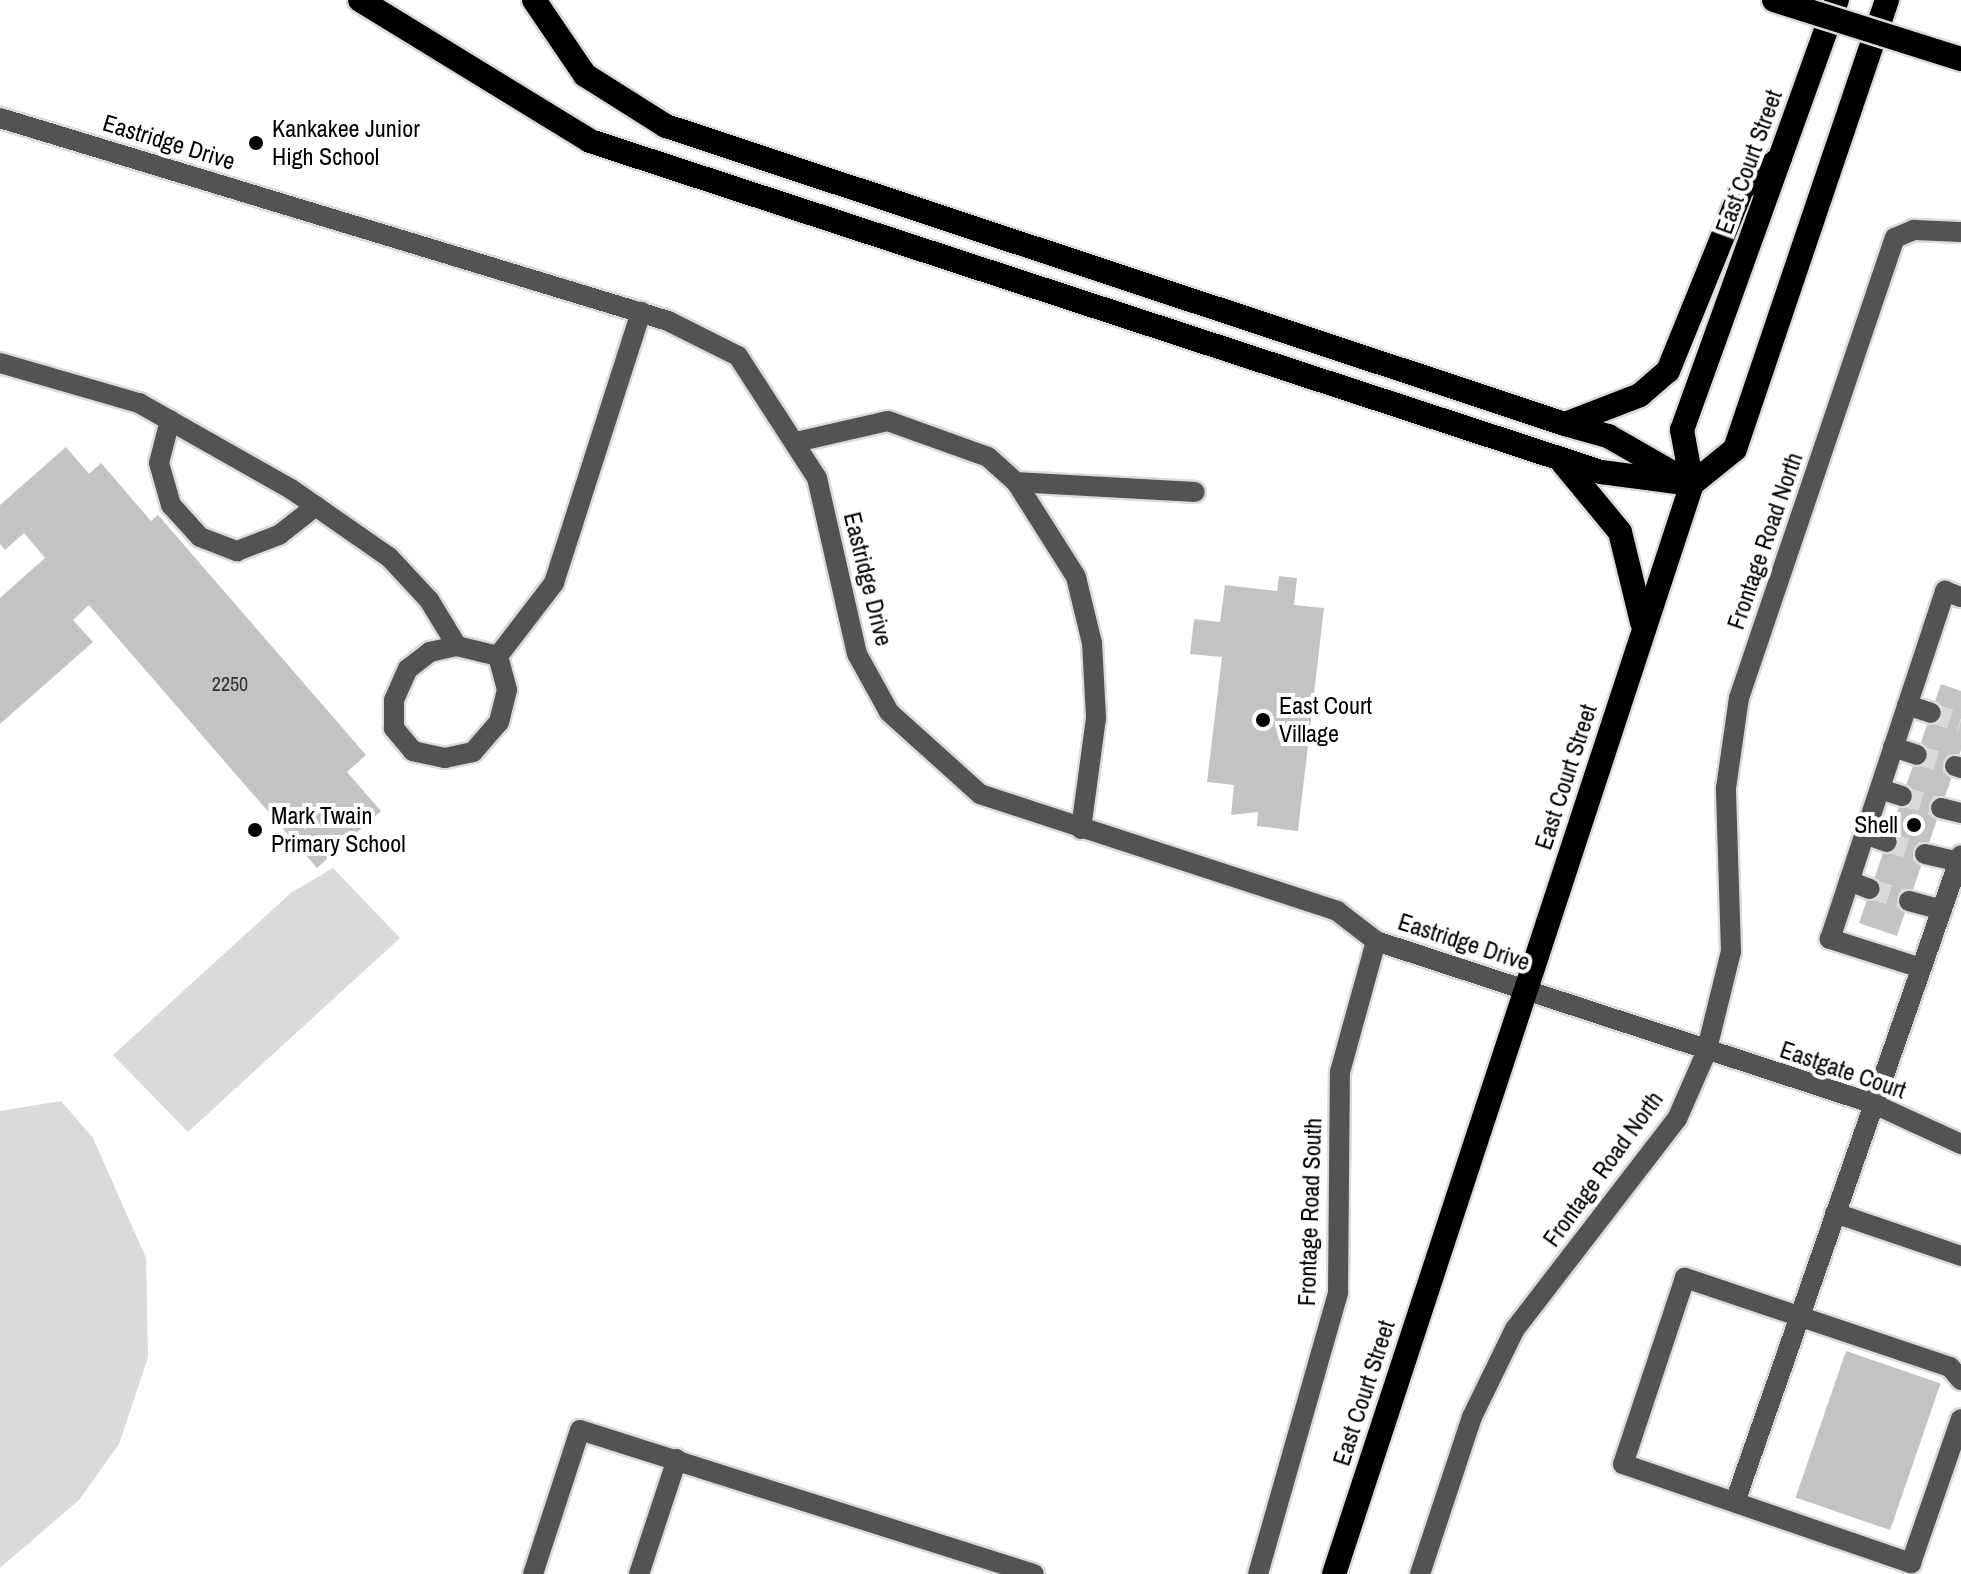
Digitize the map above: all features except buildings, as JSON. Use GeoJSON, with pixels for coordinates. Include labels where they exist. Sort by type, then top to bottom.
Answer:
{"type":"FeatureCollection","features":[{"type":"Feature","properties":{"kind":"highway"},"geometry":{"type":"LineString","coordinates":[[360,0],[590,141],[1559,458],[1692,484]]}},
{"type":"Feature","properties":{"kind":"highway"},"geometry":{"type":"LineString","coordinates":[[534,0],[585,75],[666,126],[1608,436],[1692,484]]}},
{"type":"Feature","properties":{"kind":"highway"},"geometry":{"type":"LineString","coordinates":[[1774,0],[1961,59]]}},
{"type":"Feature","properties":{"kind":"highway","name":"East Court Street"},"geometry":{"type":"LineString","coordinates":[[1334,1574],[1692,484],[1682,430],[1837,0]]}},
{"type":"Feature","properties":{"kind":"highway"},"geometry":{"type":"LineString","coordinates":[[1692,484],[1735,449],[1887,0]]}},
{"type":"Feature","properties":{"kind":"highway"},"geometry":{"type":"LineString","coordinates":[[1565,424],[1640,395],[1668,371],[1742,189],[1781,157]]}},
{"type":"Feature","properties":{"kind":"highway"},"geometry":{"type":"LineString","coordinates":[[1559,458],[1620,532],[1644,631]]}},
{"type":"Feature","properties":{"kind":"street","name":"Eastridge Drive"},"geometry":{"type":"LineString","coordinates":[[0,118],[641,312],[738,356],[817,478],[857,654],[889,712],[980,794],[1337,911],[1376,941],[1706,1053]]}},
{"type":"Feature","properties":{"kind":"street","name":"Frontage Road North"},"geometry":{"type":"LineString","coordinates":[[1420,1574],[1472,1417],[1515,1329],[1677,1119],[1706,1053],[1731,951],[1726,788],[1739,698],[1895,238],[1914,230],[1961,232]]}},
{"type":"Feature","properties":{"kind":"street"},"geometry":{"type":"LineString","coordinates":[[498,656],[554,583],[641,312]]}},
{"type":"Feature","properties":{"kind":"street"},"geometry":{"type":"LineString","coordinates":[[0,363],[89,386],[170,420],[316,506],[389,557],[429,600],[457,646]]}},
{"type":"Feature","properties":{"kind":"street"},"geometry":{"type":"LineString","coordinates":[[170,420],[159,463],[171,505],[200,537],[237,551],[279,535],[316,506]]}},
{"type":"Feature","properties":{"kind":"street"},"geometry":{"type":"LineString","coordinates":[[796,442],[888,421],[975,451],[1016,482],[1076,577],[1092,643],[1096,718],[1081,829]]}},
{"type":"Feature","properties":{"kind":"street"},"geometry":{"type":"LineString","coordinates":[[1016,482],[1195,492]]}},
{"type":"Feature","properties":{"kind":"street"},"geometry":{"type":"LineString","coordinates":[[1921,968],[1830,939],[1945,591],[1961,597]]}},
{"type":"Feature","properties":{"kind":"street"},"geometry":{"type":"LineString","coordinates":[[457,646],[498,656],[507,690],[499,722],[473,752],[445,758],[413,751],[394,728],[394,700],[408,669],[430,652],[457,646]]}},
{"type":"Feature","properties":{"kind":"street"},"geometry":{"type":"LineString","coordinates":[[1907,705],[1931,713]]}},
{"type":"Feature","properties":{"kind":"street"},"geometry":{"type":"LineString","coordinates":[[1893,747],[1917,755]]}},
{"type":"Feature","properties":{"kind":"street"},"geometry":{"type":"LineString","coordinates":[[1880,789],[1902,796]]}},
{"type":"Feature","properties":{"kind":"street"},"geometry":{"type":"LineString","coordinates":[[1865,834],[1887,842]]}},
{"type":"Feature","properties":{"kind":"street"},"geometry":{"type":"LineString","coordinates":[[1735,1502],[1960,859],[1925,854]]}},
{"type":"Feature","properties":{"kind":"street"},"geometry":{"type":"LineString","coordinates":[[1849,881],[1870,889]]}},
{"type":"Feature","properties":{"kind":"street"},"geometry":{"type":"LineString","coordinates":[[1909,901],[1942,910]]}},
{"type":"Feature","properties":{"kind":"street","name":"Frontage Road South"},"geometry":{"type":"LineString","coordinates":[[1258,1574],[1338,1293],[1340,1072],[1376,941]]}},
{"type":"Feature","properties":{"kind":"street","name":"Eastgate Court"},"geometry":{"type":"LineString","coordinates":[[1706,1053],[1874,1104],[1961,1144]]}},
{"type":"Feature","properties":{"kind":"street"},"geometry":{"type":"LineString","coordinates":[[1835,1213],[1961,1256]]}},
{"type":"Feature","properties":{"kind":"street"},"geometry":{"type":"LineString","coordinates":[[1961,1380],[1950,1367],[1685,1278],[1623,1464],[1911,1563],[1961,1419]]}},
{"type":"Feature","properties":{"kind":"street"},"geometry":{"type":"LineString","coordinates":[[533,1574],[580,1430],[1034,1574]]}},
{"type":"Feature","properties":{"kind":"street"},"geometry":{"type":"LineString","coordinates":[[639,1574],[677,1459]]}},
{"type":"Feature","properties":{"kind":"shaded area"},"geometry":{"type":"Polygon","coordinates":[[[333,868],[400,938],[188,1132],[113,1055],[292,892],[333,868]]]}},
{"type":"Feature","properties":{"kind":"shaded area"},"geometry":{"type":"Polygon","coordinates":[[[61,1101],[93,1138],[146,1258],[148,1357],[119,1444],[79,1500],[0,1568],[0,1111],[61,1101]]]}},
{"type":"Feature","properties":{"kind":"tunnel"},"geometry":{"type":"LineString","coordinates":[[1931,713],[1961,722]]}},
{"type":"Feature","properties":{"kind":"tunnel"},"geometry":{"type":"LineString","coordinates":[[1917,755],[1955,766]]}},
{"type":"Feature","properties":{"kind":"tunnel"},"geometry":{"type":"LineString","coordinates":[[1902,796],[1941,808]]}},
{"type":"Feature","properties":{"kind":"tunnel"},"geometry":{"type":"LineString","coordinates":[[1887,842],[1925,854]]}},
{"type":"Feature","properties":{"kind":"tunnel"},"geometry":{"type":"LineString","coordinates":[[1870,889],[1909,901]]}},
{"type":"Feature","properties":{"kind":"place","name":"Kankakee Junior High School"},"geometry":{"type":"Point","coordinates":[256,143]}},
{"type":"Feature","properties":{"kind":"place","name":"East Court Village"},"geometry":{"type":"Point","coordinates":[1263,720]}},
{"type":"Feature","properties":{"kind":"place","name":"Shell"},"geometry":{"type":"Point","coordinates":[1914,825]}},
{"type":"Feature","properties":{"kind":"place","name":"Mark Twain Primary School"},"geometry":{"type":"Point","coordinates":[255,830]}}]}
